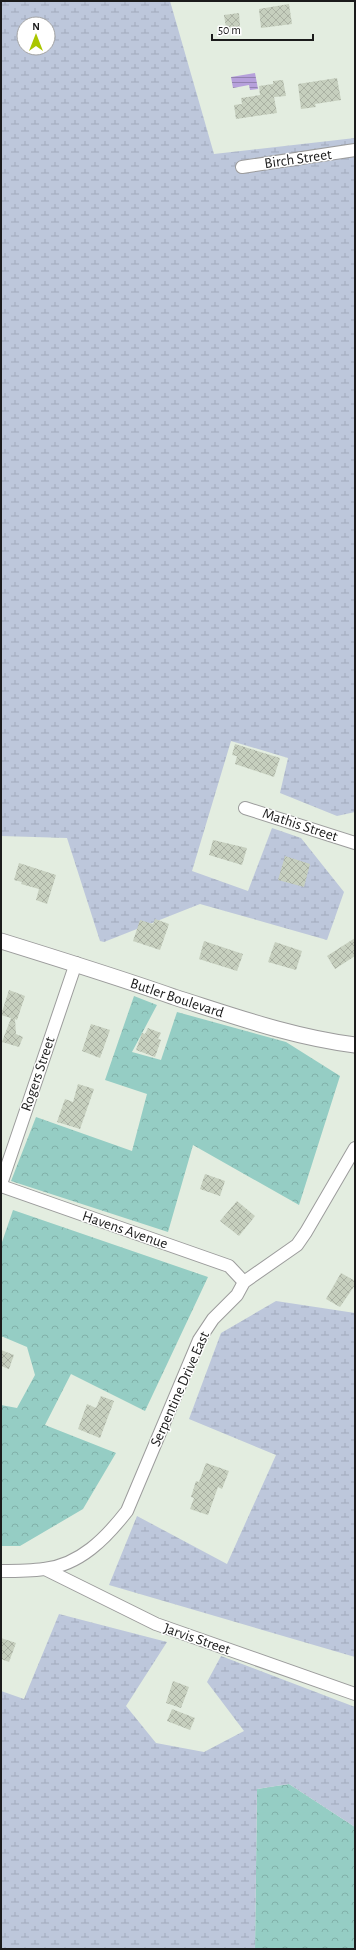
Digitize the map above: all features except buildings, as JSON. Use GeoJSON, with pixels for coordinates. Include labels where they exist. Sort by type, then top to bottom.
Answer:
{"type":"FeatureCollection","features":[{"type":"Feature","properties":{"kind":"street","name":"Birch Street"},"geometry":{"type":"LineString","coordinates":[[242,167],[355,150]]}},
{"type":"Feature","properties":{"kind":"street","name":"Mathis Street"},"geometry":{"type":"LineString","coordinates":[[245,808],[355,843]]}},
{"type":"Feature","properties":{"kind":"street","name":"Butler Boulevard"},"geometry":{"type":"LineString","coordinates":[[1,941],[76,964],[265,1027],[355,1045]]}},
{"type":"Feature","properties":{"kind":"street","name":"Rogers Street"},"geometry":{"type":"LineString","coordinates":[[1,1185],[76,964]]}},
{"type":"Feature","properties":{"kind":"street","name":"Serpentine Drive East"},"geometry":{"type":"LineString","coordinates":[[1,1571],[45,1569],[70,1562],[93,1548],[113,1529],[127,1511],[199,1340],[213,1319],[237,1295],[244,1282],[297,1245],[355,1148]]}},
{"type":"Feature","properties":{"kind":"street","name":"Havens Avenue"},"geometry":{"type":"LineString","coordinates":[[1,1185],[229,1266],[244,1282]]}},
{"type":"Feature","properties":{"kind":"street","name":"Jarvis Street"},"geometry":{"type":"LineString","coordinates":[[45,1569],[156,1624],[355,1694]]}},
{"type":"Feature","properties":{"kind":"green space"},"geometry":{"type":"Polygon","coordinates":[[[1,1],[170,1],[214,154],[355,138],[355,812],[337,816],[280,793],[288,758],[231,741],[192,871],[248,891],[272,828],[301,838],[344,892],[327,940],[200,904],[104,942],[100,941],[67,838],[1,836],[1,1]]]}},
{"type":"Feature","properties":{"kind":"green space"},"geometry":{"type":"Polygon","coordinates":[[[134,996],[157,1005],[132,1052],[161,1060],[177,1012],[286,1042],[340,1076],[299,1205],[193,1145],[168,1232],[11,1181],[36,1117],[132,1151],[147,1094],[105,1080],[134,996]]]}},
{"type":"Feature","properties":{"kind":"green space"},"geometry":{"type":"Polygon","coordinates":[[[13,1210],[208,1277],[145,1411],[71,1374],[45,1425],[116,1453],[83,1509],[20,1546],[1,1546],[1,1405],[17,1408],[35,1375],[27,1347],[1,1336],[1,1245],[13,1210]]]}},
{"type":"Feature","properties":{"kind":"green space"},"geometry":{"type":"Polygon","coordinates":[[[276,1301],[355,1313],[355,1657],[109,1585],[137,1516],[227,1564],[276,1455],[189,1419],[221,1333],[276,1301]]]}},
{"type":"Feature","properties":{"kind":"green space"},"geometry":{"type":"Polygon","coordinates":[[[59,1614],[167,1642],[126,1706],[156,1743],[204,1752],[244,1731],[207,1682],[221,1656],[355,1707],[355,1827],[289,1784],[257,1789],[255,1949],[1,1949],[1,1691],[24,1699],[59,1614]]]}},
{"type":"Feature","properties":{"kind":"green space"},"geometry":{"type":"Polygon","coordinates":[[[289,1784],[355,1827],[355,1949],[255,1949],[257,1789],[289,1784]]]}},
{"type":"Feature","properties":{"kind":"shaded area"},"geometry":{"type":"Polygon","coordinates":[[[255,73],[258,89],[250,90],[249,85],[233,88],[231,77],[255,73]]]}}]}
